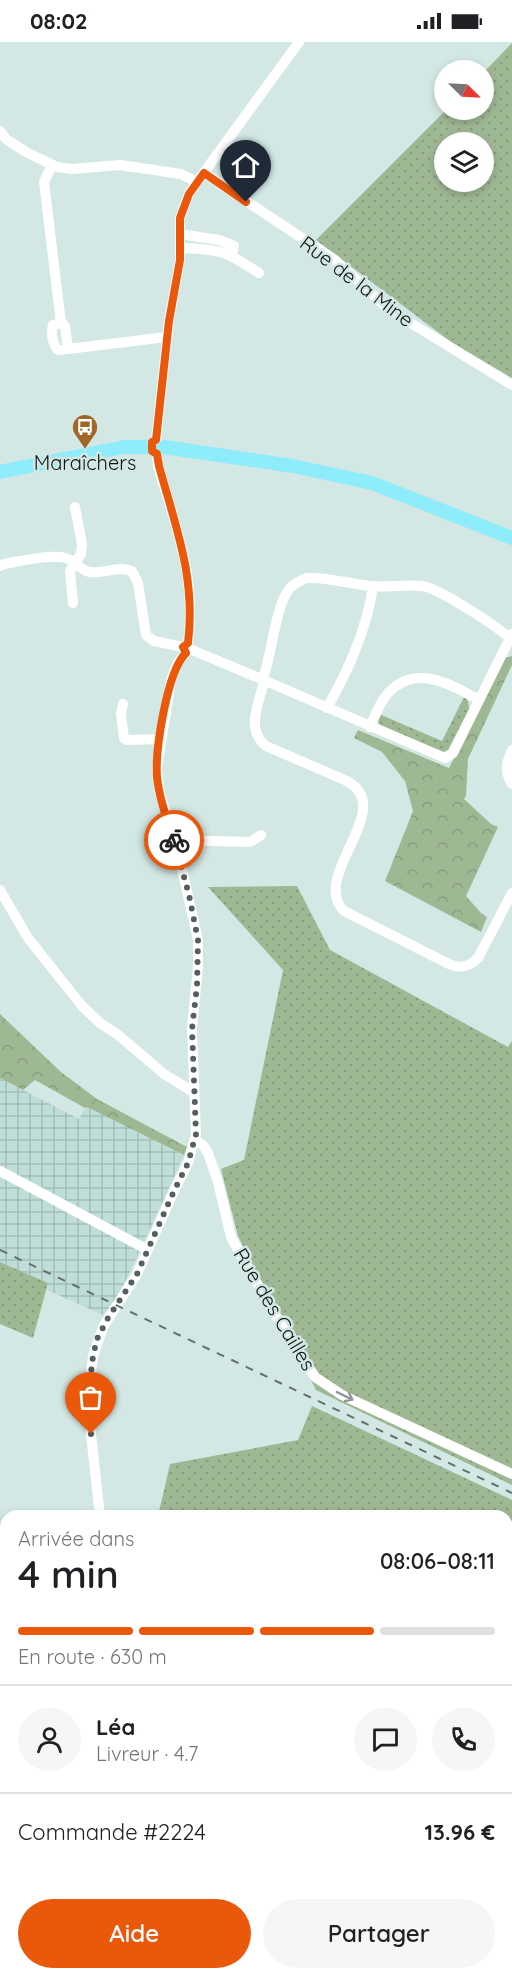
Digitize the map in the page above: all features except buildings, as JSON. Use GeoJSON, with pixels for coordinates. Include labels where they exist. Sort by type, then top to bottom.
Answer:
{"type":"FeatureCollection","features":[{"type":"Feature","properties":{"kind":"main road"},"geometry":{"type":"LineString","coordinates":[[0,472],[124,447],[157,447],[293,466],[372,483],[512,538]]}},
{"type":"Feature","properties":{"kind":"street"},"geometry":{"type":"LineString","coordinates":[[99,1510],[94,1471],[89,1389],[97,1339],[137,1274],[188,1163],[197,1123],[192,1029],[198,940],[193,909],[157,779],[171,680],[187,648],[191,615],[185,561],[159,466],[157,447],[167,338],[178,276],[180,218],[196,178],[298,42]]}},
{"type":"Feature","properties":{"kind":"street"},"geometry":{"type":"LineString","coordinates":[[0,131],[16,146],[51,165],[72,170],[120,165],[196,178]]}},
{"type":"Feature","properties":{"kind":"street"},"geometry":{"type":"LineString","coordinates":[[51,165],[44,182],[61,323],[65,326],[68,349],[167,338]]}},
{"type":"Feature","properties":{"kind":"street","name":"Rue de la Mine"},"geometry":{"type":"LineString","coordinates":[[196,178],[335,260],[388,309],[512,385]]}},
{"type":"Feature","properties":{"kind":"street"},"geometry":{"type":"LineString","coordinates":[[180,234],[219,240],[234,246],[232,255]]}},
{"type":"Feature","properties":{"kind":"street"},"geometry":{"type":"LineString","coordinates":[[180,248],[214,249],[232,255],[259,273]]}},
{"type":"Feature","properties":{"kind":"street"},"geometry":{"type":"LineString","coordinates":[[73,603],[70,571],[81,554],[82,544],[75,507]]}},
{"type":"Feature","properties":{"kind":"street"},"geometry":{"type":"LineString","coordinates":[[0,566],[56,557],[76,562],[84,570],[92,573],[122,568],[132,571],[138,583],[146,635],[154,641],[187,648],[264,680],[442,758],[447,758],[453,753],[479,699],[507,654],[511,638],[499,629],[428,587],[414,585],[373,587],[314,578],[300,581],[283,600],[264,680],[254,723],[256,735],[266,746],[347,781],[362,795],[364,803],[362,818],[335,889],[341,908],[448,964],[462,967],[474,962],[494,931],[512,893]]}},
{"type":"Feature","properties":{"kind":"street"},"geometry":{"type":"LineString","coordinates":[[327,708],[352,661],[365,622],[373,587]]}},
{"type":"Feature","properties":{"kind":"street"},"geometry":{"type":"LineString","coordinates":[[499,629],[512,625]]}},
{"type":"Feature","properties":{"kind":"street"},"geometry":{"type":"LineString","coordinates":[[370,727],[385,697],[391,690],[408,680],[428,677],[442,681],[479,699]]}},
{"type":"Feature","properties":{"kind":"street"},"geometry":{"type":"LineString","coordinates":[[123,704],[121,714],[124,738],[127,740],[161,740]]}},
{"type":"Feature","properties":{"kind":"street"},"geometry":{"type":"LineString","coordinates":[[512,750],[505,771],[512,784]]}},
{"type":"Feature","properties":{"kind":"street"},"geometry":{"type":"LineString","coordinates":[[174,840],[250,842],[261,835]]}},
{"type":"Feature","properties":{"kind":"street"},"geometry":{"type":"LineString","coordinates":[[0,890],[28,938],[82,1006],[164,1074],[195,1093]]}},
{"type":"Feature","properties":{"kind":"street","name":"Rue des Cailles"},"geometry":{"type":"LineString","coordinates":[[195,1140],[203,1145],[208,1153],[218,1182],[231,1237],[315,1377],[331,1389],[512,1474]]}},
{"type":"Feature","properties":{"kind":"street"},"geometry":{"type":"LineString","coordinates":[[0,1171],[148,1250]]}},
{"type":"Feature","properties":{"kind":"shaded area"},"geometry":{"type":"Polygon","coordinates":[[[0,1078],[79,1119],[87,1107],[184,1155],[132,1268],[116,1299],[103,1315],[47,1290],[48,1283],[0,1262],[0,1078]]]}},
{"type":"Feature","properties":{"kind":"green space"},"geometry":{"type":"Polygon","coordinates":[[[512,43],[512,378],[451,342],[316,240],[436,120],[494,120],[494,62],[512,43]]]}},
{"type":"Feature","properties":{"kind":"green space"},"geometry":{"type":"Polygon","coordinates":[[[512,656],[512,665],[468,759],[464,799],[491,824],[498,827],[466,896],[487,917],[481,932],[385,881],[413,811],[405,781],[382,752],[354,738],[358,730],[449,768],[505,658],[512,656]]]}},
{"type":"Feature","properties":{"kind":"green space"},"geometry":{"type":"Polygon","coordinates":[[[464,697],[468,701],[469,709],[448,750],[443,752],[381,727],[378,722],[379,714],[442,741],[464,697]]]}},
{"type":"Feature","properties":{"kind":"green space"},"geometry":{"type":"Polygon","coordinates":[[[297,886],[330,950],[508,1047],[512,1041],[512,1485],[316,1390],[238,1236],[221,1169],[244,1160],[283,970],[208,887],[297,886]]]}},
{"type":"Feature","properties":{"kind":"green space"},"geometry":{"type":"Polygon","coordinates":[[[0,1014],[61,1072],[97,1099],[187,1147],[184,1155],[85,1108],[35,1080],[23,1090],[0,1078],[0,1014]]]}},
{"type":"Feature","properties":{"kind":"green space"},"geometry":{"type":"Polygon","coordinates":[[[0,1262],[48,1283],[33,1338],[0,1324],[0,1262]]]}},
{"type":"Feature","properties":{"kind":"green space"},"geometry":{"type":"Polygon","coordinates":[[[312,1406],[512,1500],[512,1510],[159,1510],[170,1464],[298,1440],[312,1406]]]}},
{"type":"Feature","properties":{"kind":"railway"},"geometry":{"type":"LineString","coordinates":[[0,1250],[512,1493]]}},
{"type":"Feature","properties":{"kind":"way so far"},"geometry":{"type":"LineString","coordinates":[[91,1434],[89,1389],[97,1339],[137,1274],[188,1163],[196,1134],[192,1029],[197,986],[198,940],[193,909],[174,840]]}},
{"type":"Feature","properties":{"kind":"place","name":"Maraîchers"},"geometry":{"type":"Point","coordinates":[85,450]}},
{"type":"Feature","properties":{"kind":"route"},"geometry":{"type":"LineString","coordinates":[[174,840],[159,790],[157,769],[166,699],[178,662],[186,653],[183,647],[188,643],[191,615],[185,561],[157,454],[150,447],[156,440],[169,321],[180,260],[180,218],[184,205],[204,173],[246,202]]}}]}
